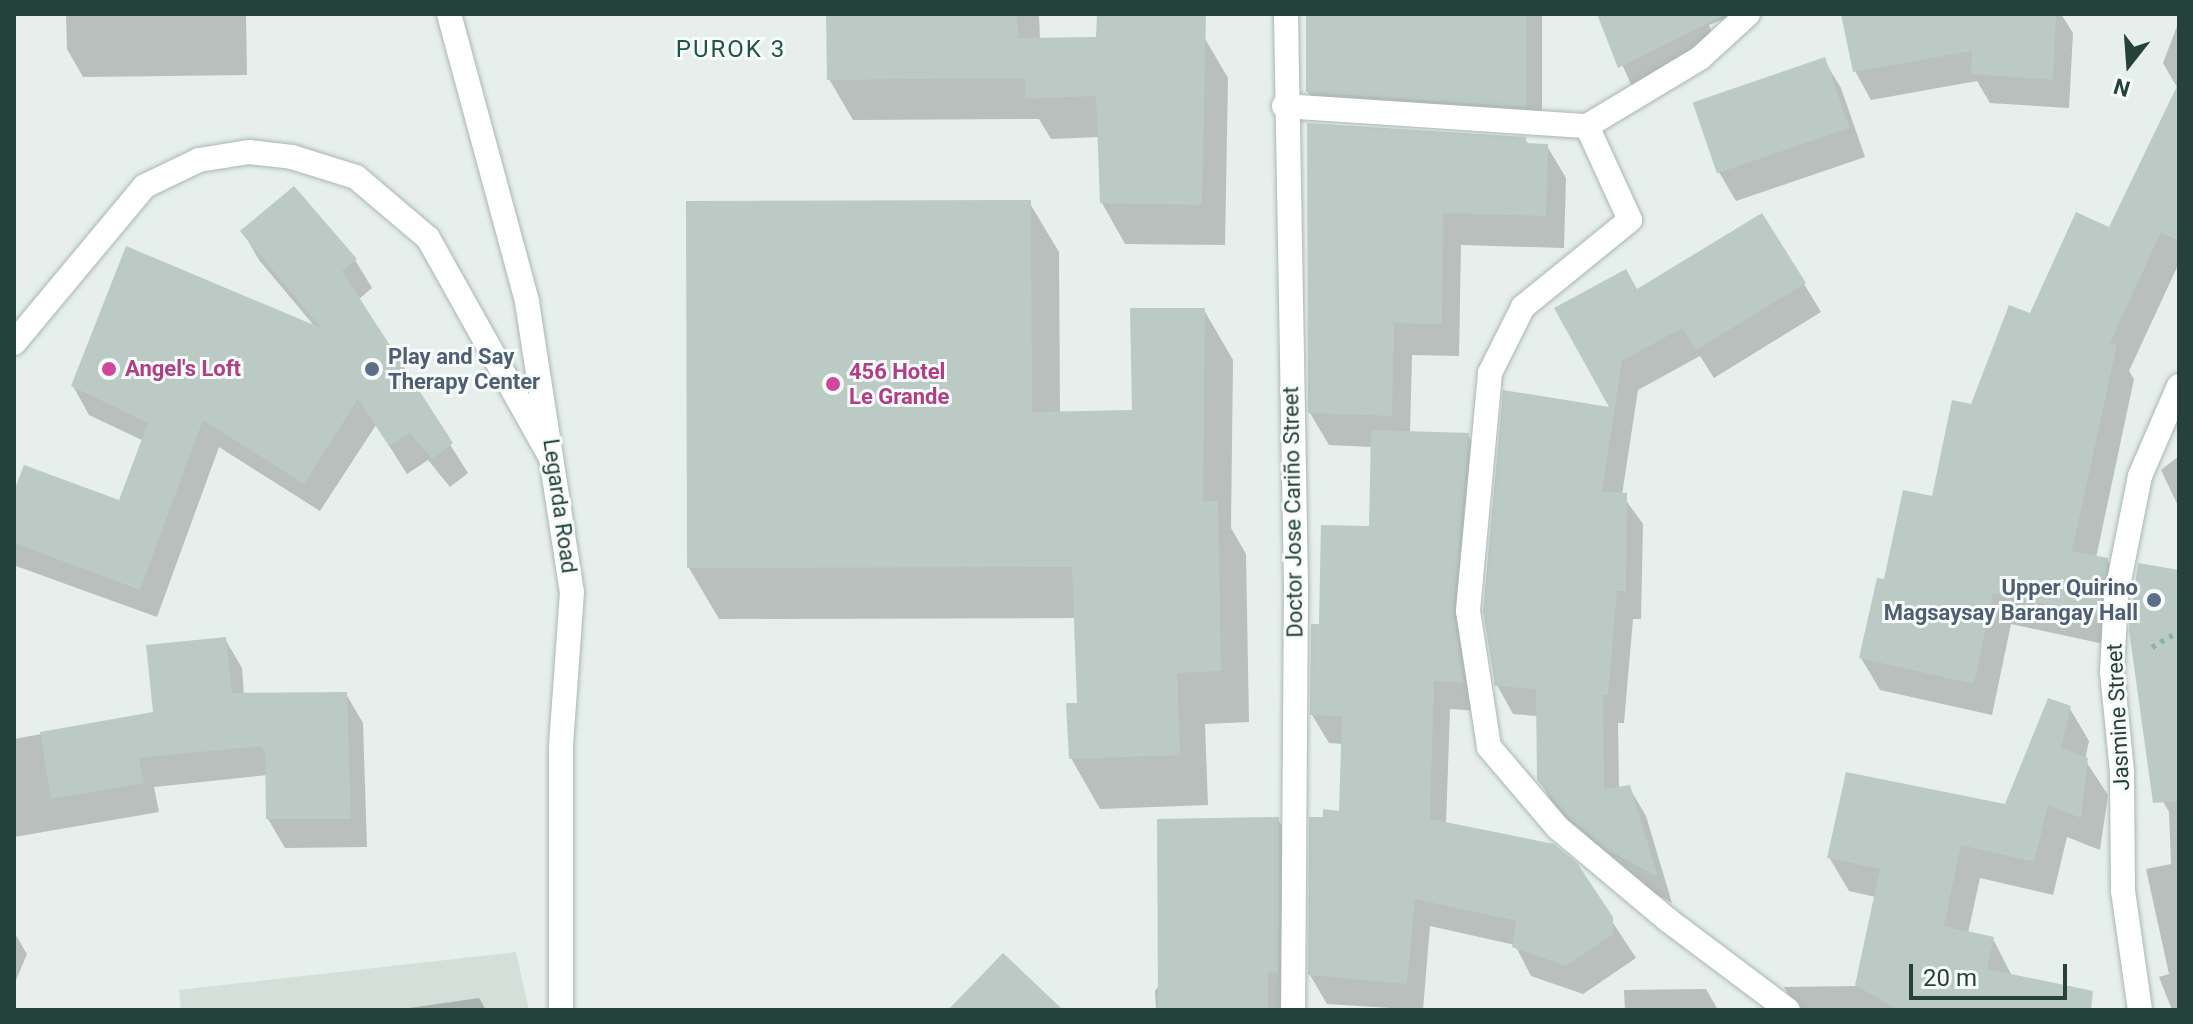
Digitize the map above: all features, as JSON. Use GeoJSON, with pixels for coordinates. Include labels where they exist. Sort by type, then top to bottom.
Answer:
{"type":"FeatureCollection","features":[{"type":"Feature","properties":{"kind":"street","name":"Legarda Road"},"geometry":{"type":"LineString","coordinates":[[449,14],[527,302],[572,592],[561,746],[561,1010]]}},
{"type":"Feature","properties":{"kind":"street","name":"Doctor Jose Cariño Street"},"geometry":{"type":"LineString","coordinates":[[1286,14],[1284,106],[1296,587],[1293,1010]]}},
{"type":"Feature","properties":{"kind":"street"},"geometry":{"type":"LineString","coordinates":[[1284,106],[1587,126],[1700,58],[1748,14]]}},
{"type":"Feature","properties":{"kind":"street"},"geometry":{"type":"LineString","coordinates":[[1587,126],[1630,220],[1523,307],[1490,373],[1468,611],[1489,747],[1558,828],[1668,920],[1788,1010]]}},
{"type":"Feature","properties":{"kind":"street"},"geometry":{"type":"LineString","coordinates":[[14,343],[145,186],[199,160],[249,152],[292,157],[356,177],[428,238],[554,464]]}},
{"type":"Feature","properties":{"kind":"street","name":"Jasmine Street"},"geometry":{"type":"LineString","coordinates":[[2140,1010],[2123,891],[2122,772],[2112,671],[2116,596],[2140,476],[2179,386]]}},
{"type":"Feature","properties":{"kind":"shaded area"},"geometry":{"type":"Polygon","coordinates":[[[516,952],[529,1010],[181,1010],[179,990],[516,952]]]}},
{"type":"Feature","properties":{"kind":"building"},"geometry":{"type":"Polygon","coordinates":[[[826,14],[1017,14],[1018,38],[1096,37],[1097,14],[1206,14],[1202,205],[1100,203],[1096,96],[1025,99],[1025,78],[827,80],[826,14]]]}},
{"type":"Feature","properties":{"kind":"building"},"geometry":{"type":"Polygon","coordinates":[[[1306,14],[1526,14],[1526,107],[1306,92],[1306,14]]]}},
{"type":"Feature","properties":{"kind":"building"},"geometry":{"type":"Polygon","coordinates":[[[1597,14],[1726,14],[1618,68],[1597,14]]]}},
{"type":"Feature","properties":{"kind":"building"},"geometry":{"type":"Polygon","coordinates":[[[1841,14],[2056,14],[2053,80],[1971,74],[1972,51],[1853,72],[1841,14]]]}},
{"type":"Feature","properties":{"kind":"building"},"geometry":{"type":"Polygon","coordinates":[[[1825,57],[1849,128],[1717,173],[1693,103],[1825,57]]]}},
{"type":"Feature","properties":{"kind":"building"},"geometry":{"type":"Polygon","coordinates":[[[2179,82],[2179,241],[2161,232],[2110,343],[2117,345],[2072,551],[2108,558],[2100,616],[1993,593],[1974,684],[1859,658],[1877,578],[1884,579],[1903,490],[1932,496],[1952,400],[1971,404],[2009,305],[2030,313],[2076,212],[2109,227],[2179,82]]]}},
{"type":"Feature","properties":{"kind":"building"},"geometry":{"type":"Polygon","coordinates":[[[1307,123],[1526,137],[1526,143],[1548,144],[1546,216],[1443,213],[1442,324],[1394,323],[1392,416],[1308,413],[1307,123]]]}},
{"type":"Feature","properties":{"kind":"building"},"geometry":{"type":"Polygon","coordinates":[[[294,186],[357,259],[342,271],[453,443],[432,459],[410,433],[389,446],[358,399],[304,484],[203,420],[140,590],[14,543],[14,491],[24,465],[119,500],[148,423],[71,386],[126,246],[321,328],[240,231],[294,186]]]}},
{"type":"Feature","properties":{"kind":"building"},"geometry":{"type":"Polygon","coordinates":[[[1031,200],[1032,412],[1132,410],[1130,308],[1205,308],[1203,501],[1218,501],[1221,671],[1177,673],[1180,755],[1069,759],[1066,703],[1077,703],[1072,567],[687,568],[686,201],[1031,200]]]}},
{"type":"Feature","properties":{"kind":"building"},"geometry":{"type":"Polygon","coordinates":[[[1762,213],[1806,283],[1696,350],[1682,328],[1622,361],[1602,492],[1627,493],[1626,591],[1617,591],[1608,695],[1603,695],[1604,789],[1630,785],[1658,877],[1605,848],[1569,817],[1537,780],[1536,689],[1495,686],[1483,611],[1503,390],[1609,407],[1554,308],[1626,269],[1637,289],[1762,213]]]}},
{"type":"Feature","properties":{"kind":"building"},"geometry":{"type":"Polygon","coordinates":[[[1371,430],[1469,433],[1453,610],[1464,683],[1434,681],[1430,819],[1554,844],[1577,863],[1613,917],[1613,934],[1566,966],[1512,947],[1516,921],[1415,899],[1407,984],[1308,975],[1309,817],[1323,817],[1323,809],[1339,811],[1342,716],[1310,715],[1311,624],[1319,624],[1321,525],[1369,526],[1371,430]]]}},
{"type":"Feature","properties":{"kind":"building"},"geometry":{"type":"Polygon","coordinates":[[[2138,563],[2179,570],[2179,801],[2153,803],[2129,630],[2138,563]]]}},
{"type":"Feature","properties":{"kind":"building"},"geometry":{"type":"Polygon","coordinates":[[[226,637],[232,693],[347,692],[351,819],[266,819],[265,751],[260,746],[139,758],[144,783],[51,799],[40,732],[153,712],[146,645],[226,637]]]}},
{"type":"Feature","properties":{"kind":"building"},"geometry":{"type":"Polygon","coordinates":[[[2048,698],[2071,706],[2061,748],[2088,758],[2081,818],[2048,805],[2034,862],[1961,845],[1944,926],[1994,937],[1987,969],[2093,991],[2091,1010],[1899,1010],[1855,985],[1880,869],[1827,858],[1846,772],[2005,804],[2048,698]]]}},
{"type":"Feature","properties":{"kind":"building"},"geometry":{"type":"Polygon","coordinates":[[[1279,817],[1278,973],[1268,972],[1268,1010],[1158,1010],[1157,819],[1279,817]]]}},
{"type":"Feature","properties":{"kind":"building"},"geometry":{"type":"Polygon","coordinates":[[[1003,953],[1063,1010],[948,1010],[1003,953]]]}},
{"type":"Feature","properties":{"kind":"place","name":"Angel's Loft"},"geometry":{"type":"Point","coordinates":[109,369]}},
{"type":"Feature","properties":{"kind":"place","name":"Play and Say Therapy Center"},"geometry":{"type":"Point","coordinates":[372,369]}},
{"type":"Feature","properties":{"kind":"place","name":"456 Hotel Le Grande"},"geometry":{"type":"Point","coordinates":[833,384]}},
{"type":"Feature","properties":{"kind":"place","name":"Upper Quirino Magsaysay Barangay Hall"},"geometry":{"type":"Point","coordinates":[2154,600]}},
{"type":"Feature","properties":{"kind":"district","name":"PUROK 3"},"geometry":{"type":"Point","coordinates":[731,50]}}]}
